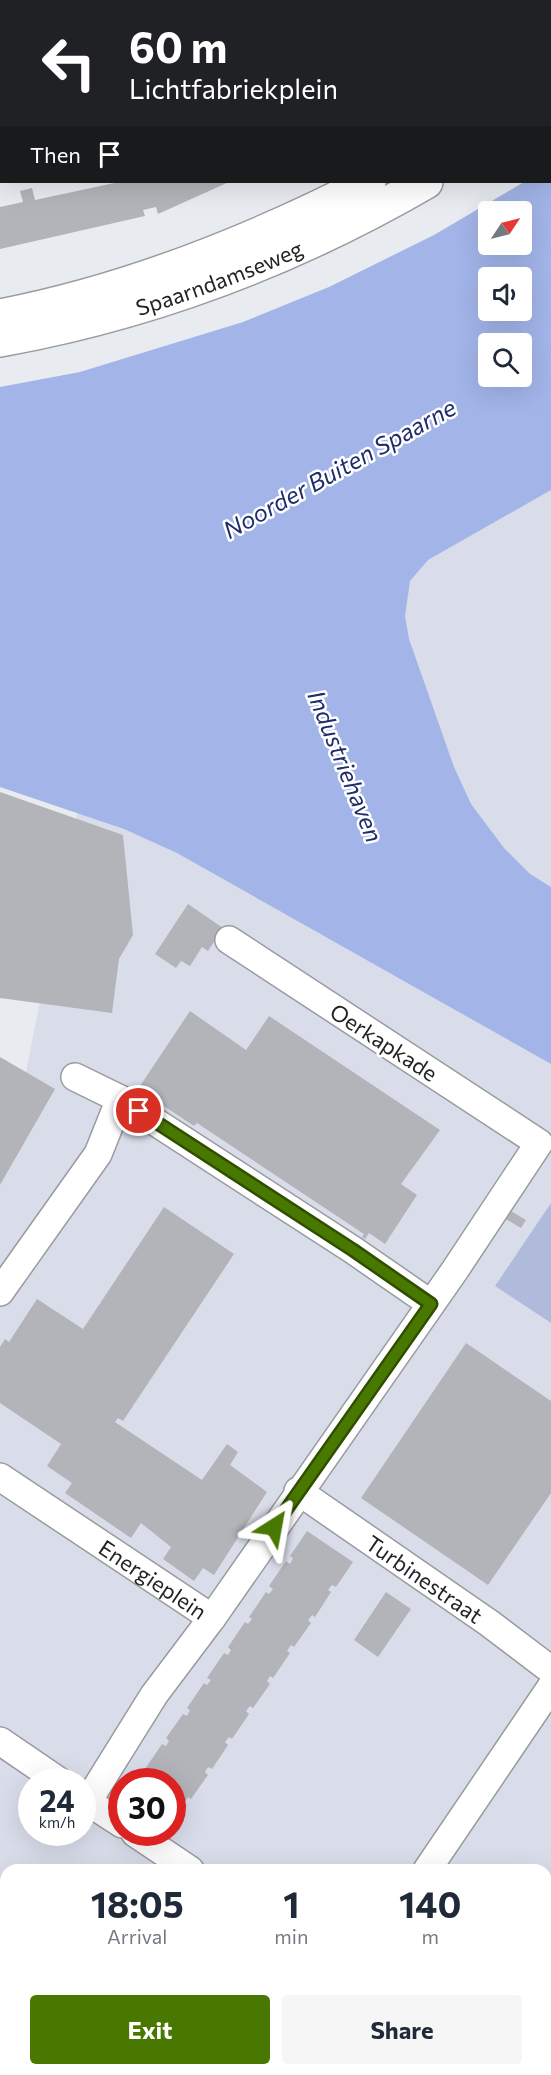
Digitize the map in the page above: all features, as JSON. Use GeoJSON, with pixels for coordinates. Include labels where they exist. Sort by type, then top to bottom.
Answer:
{"type":"FeatureCollection","features":[{"type":"Feature","properties":{"kind":"main road","name":"Spaarndamseweg"},"geometry":{"type":"LineString","coordinates":[[0,316],[94,295],[171,270],[305,215],[382,188],[419,183]]}},
{"type":"Feature","properties":{"kind":"main road","name":"Spaarndamseweg"},"geometry":{"type":"LineString","coordinates":[[0,340],[101,319],[180,295],[317,238],[382,188]]}},
{"type":"Feature","properties":{"kind":"street","name":"Oerkapkade"},"geometry":{"type":"LineString","coordinates":[[229,940],[539,1143],[431,1304]]}},
{"type":"Feature","properties":{"kind":"street"},"geometry":{"type":"LineString","coordinates":[[75,1077],[120,1099],[353,1250],[431,1304],[298,1491],[212,1618]]}},
{"type":"Feature","properties":{"kind":"street"},"geometry":{"type":"LineString","coordinates":[[0,1292],[98,1154],[120,1099]]}},
{"type":"Feature","properties":{"kind":"street","name":"Energieplein"},"geometry":{"type":"LineString","coordinates":[[0,1477],[212,1618],[154,1695],[96,1782]]}},
{"type":"Feature","properties":{"kind":"street","name":"Turbinestraat"},"geometry":{"type":"LineString","coordinates":[[298,1491],[489,1623],[551,1670]]}},
{"type":"Feature","properties":{"kind":"street"},"geometry":{"type":"LineString","coordinates":[[431,1864],[551,1687]]}},
{"type":"Feature","properties":{"kind":"street"},"geometry":{"type":"LineString","coordinates":[[0,1741],[40,1768]]}},
{"type":"Feature","properties":{"kind":"street"},"geometry":{"type":"LineString","coordinates":[[154,1846],[181,1864]]}},
{"type":"Feature","properties":{"kind":"shaded area"},"geometry":{"type":"Polygon","coordinates":[[[551,489],[551,1864],[0,1864],[0,1157],[13,1137],[84,780],[373,586],[551,489]]]}},
{"type":"Feature","properties":{"kind":"shaded area"},"geometry":{"type":"Polygon","coordinates":[[[551,1203],[551,1323],[495,1286],[551,1203]]]}},
{"type":"Feature","properties":{"kind":"water"},"geometry":{"type":"Polygon","coordinates":[[[522,183],[551,183],[551,490],[428,560],[410,581],[405,616],[409,639],[454,767],[471,804],[504,848],[530,874],[551,887],[551,1064],[177,853],[124,829],[0,787],[0,387],[80,372],[243,322],[329,287],[434,235],[478,209],[478,255],[532,255],[532,201],[492,201],[522,183]]]}},
{"type":"Feature","properties":{"kind":"building"},"geometry":{"type":"Polygon","coordinates":[[[114,183],[227,183],[158,214],[156,207],[143,210],[145,216],[0,249],[0,207],[23,202],[20,191],[32,188],[35,200],[114,183]]]}},
{"type":"Feature","properties":{"kind":"building"},"geometry":{"type":"Polygon","coordinates":[[[0,792],[123,835],[133,935],[119,959],[112,1013],[0,998],[0,792]]]}},
{"type":"Feature","properties":{"kind":"building"},"geometry":{"type":"Polygon","coordinates":[[[188,904],[223,928],[208,951],[202,947],[190,966],[181,961],[176,968],[155,954],[188,904]]]}},
{"type":"Feature","properties":{"kind":"building"},"geometry":{"type":"Polygon","coordinates":[[[190,1011],[246,1050],[269,1016],[440,1130],[401,1184],[417,1195],[385,1244],[369,1233],[365,1239],[362,1237],[364,1234],[197,1123],[194,1126],[138,1089],[190,1011]]]}},
{"type":"Feature","properties":{"kind":"building"},"geometry":{"type":"Polygon","coordinates":[[[0,1057],[55,1089],[0,1185],[0,1057]]]}},
{"type":"Feature","properties":{"kind":"building"},"geometry":{"type":"Polygon","coordinates":[[[164,1207],[234,1254],[123,1421],[118,1418],[115,1422],[202,1480],[227,1444],[238,1452],[230,1465],[267,1492],[214,1575],[203,1568],[194,1581],[163,1559],[171,1547],[141,1523],[131,1538],[65,1493],[72,1483],[47,1466],[61,1444],[0,1403],[0,1347],[5,1339],[9,1342],[37,1299],[83,1329],[164,1207]]]}},
{"type":"Feature","properties":{"kind":"building"},"geometry":{"type":"Polygon","coordinates":[[[504,1207],[526,1220],[521,1228],[499,1215],[504,1207]]]}},
{"type":"Feature","properties":{"kind":"building"},"geometry":{"type":"Polygon","coordinates":[[[466,1343],[551,1401],[551,1493],[488,1585],[361,1498],[466,1343]]]}},
{"type":"Feature","properties":{"kind":"building"},"geometry":{"type":"Polygon","coordinates":[[[307,1531],[353,1562],[336,1587],[332,1585],[328,1590],[331,1592],[315,1617],[312,1615],[308,1620],[311,1623],[294,1647],[291,1645],[287,1651],[290,1653],[273,1678],[270,1676],[267,1681],[270,1684],[253,1708],[250,1706],[246,1711],[249,1714],[232,1739],[229,1737],[225,1742],[228,1745],[212,1769],[208,1767],[205,1772],[208,1775],[191,1799],[188,1797],[186,1800],[186,1768],[146,1768],[162,1744],[166,1746],[169,1741],[166,1738],[183,1714],[187,1716],[190,1710],[187,1708],[204,1683],[207,1685],[211,1680],[207,1678],[224,1653],[228,1655],[231,1650],[228,1647],[245,1622],[248,1624],[252,1619],[249,1617],[266,1592],[269,1594],[273,1589],[269,1586],[286,1561],[290,1564],[293,1558],[290,1556],[307,1531]]]}},
{"type":"Feature","properties":{"kind":"building"},"geometry":{"type":"Polygon","coordinates":[[[386,1592],[411,1609],[378,1657],[354,1640],[386,1592]]]}},
{"type":"Feature","properties":{"kind":"route"},"geometry":{"type":"LineString","coordinates":[[139,1111],[353,1250],[431,1304],[274,1527]]}},
{"type":"Feature","properties":{"kind":"water label","name":"Noorder Buiten Spaarne"},"geometry":{"type":"Point","coordinates":[339,468]}},
{"type":"Feature","properties":{"kind":"water label","name":"Industriehaven"},"geometry":{"type":"Point","coordinates":[346,766]}}]}
